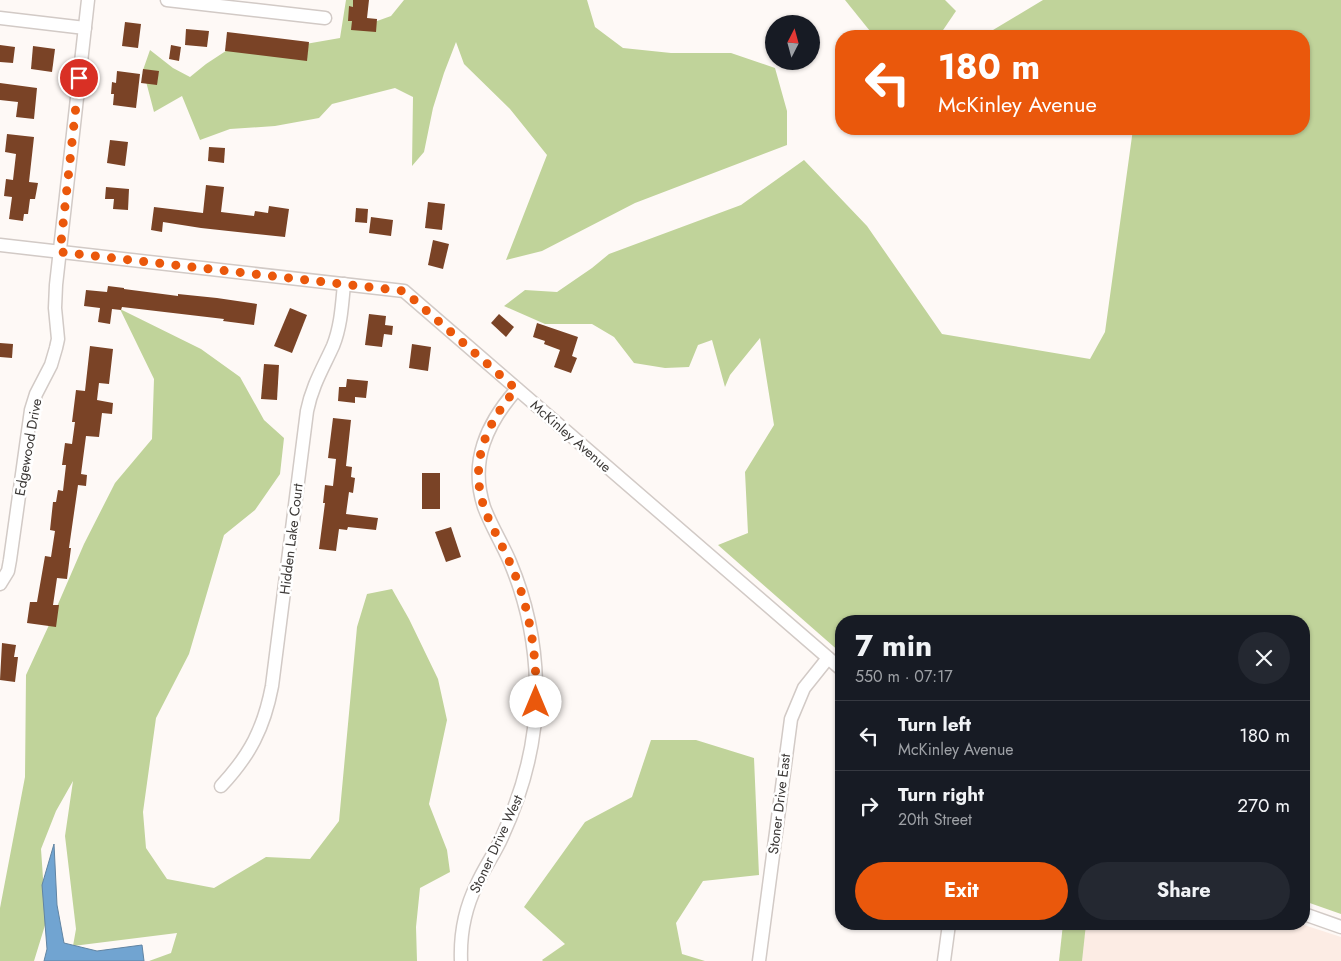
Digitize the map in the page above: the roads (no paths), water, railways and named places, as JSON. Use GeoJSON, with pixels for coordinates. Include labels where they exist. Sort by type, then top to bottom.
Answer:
{"type":"FeatureCollection","features":[{"type":"Feature","properties":{"kind":"street","name":"Edgewood Drive"},"geometry":{"type":"LineString","coordinates":[[0,584],[8,570],[10,560],[31,410],[36,394],[51,365],[58,340],[55,308],[88,0]]}},
{"type":"Feature","properties":{"kind":"street"},"geometry":{"type":"LineString","coordinates":[[167,0],[326,18]]}},
{"type":"Feature","properties":{"kind":"street"},"geometry":{"type":"LineString","coordinates":[[0,18],[85,28]]}},
{"type":"Feature","properties":{"kind":"street","name":"McKinley Avenue"},"geometry":{"type":"LineString","coordinates":[[0,245],[404,291],[835,664]]}},
{"type":"Feature","properties":{"kind":"street","name":"Hidden Lake Court"},"geometry":{"type":"LineString","coordinates":[[221,786],[250,751],[268,710],[307,411],[316,379],[333,344],[339,326],[344,284]]}},
{"type":"Feature","properties":{"kind":"street","name":"Stoner Drive West"},"geometry":{"type":"LineString","coordinates":[[461,961],[463,926],[468,904],[514,812],[524,781],[535,719],[536,685],[534,652],[529,621],[510,560],[490,522],[480,488],[481,450],[487,431],[495,416],[516,389]]}},
{"type":"Feature","properties":{"kind":"street","name":"Stoner Drive East"},"geometry":{"type":"LineString","coordinates":[[759,961],[791,719],[804,688],[828,658]]}},
{"type":"Feature","properties":{"kind":"street"},"geometry":{"type":"LineString","coordinates":[[1310,916],[1341,927]]}},
{"type":"Feature","properties":{"kind":"street"},"geometry":{"type":"LineString","coordinates":[[944,961],[947,930]]}},
{"type":"Feature","properties":{"kind":"water"},"geometry":{"type":"Polygon","coordinates":[[[54,844],[57,905],[64,943],[97,951],[142,945],[144,961],[44,961],[47,949],[42,885],[54,844]]]}}]}
